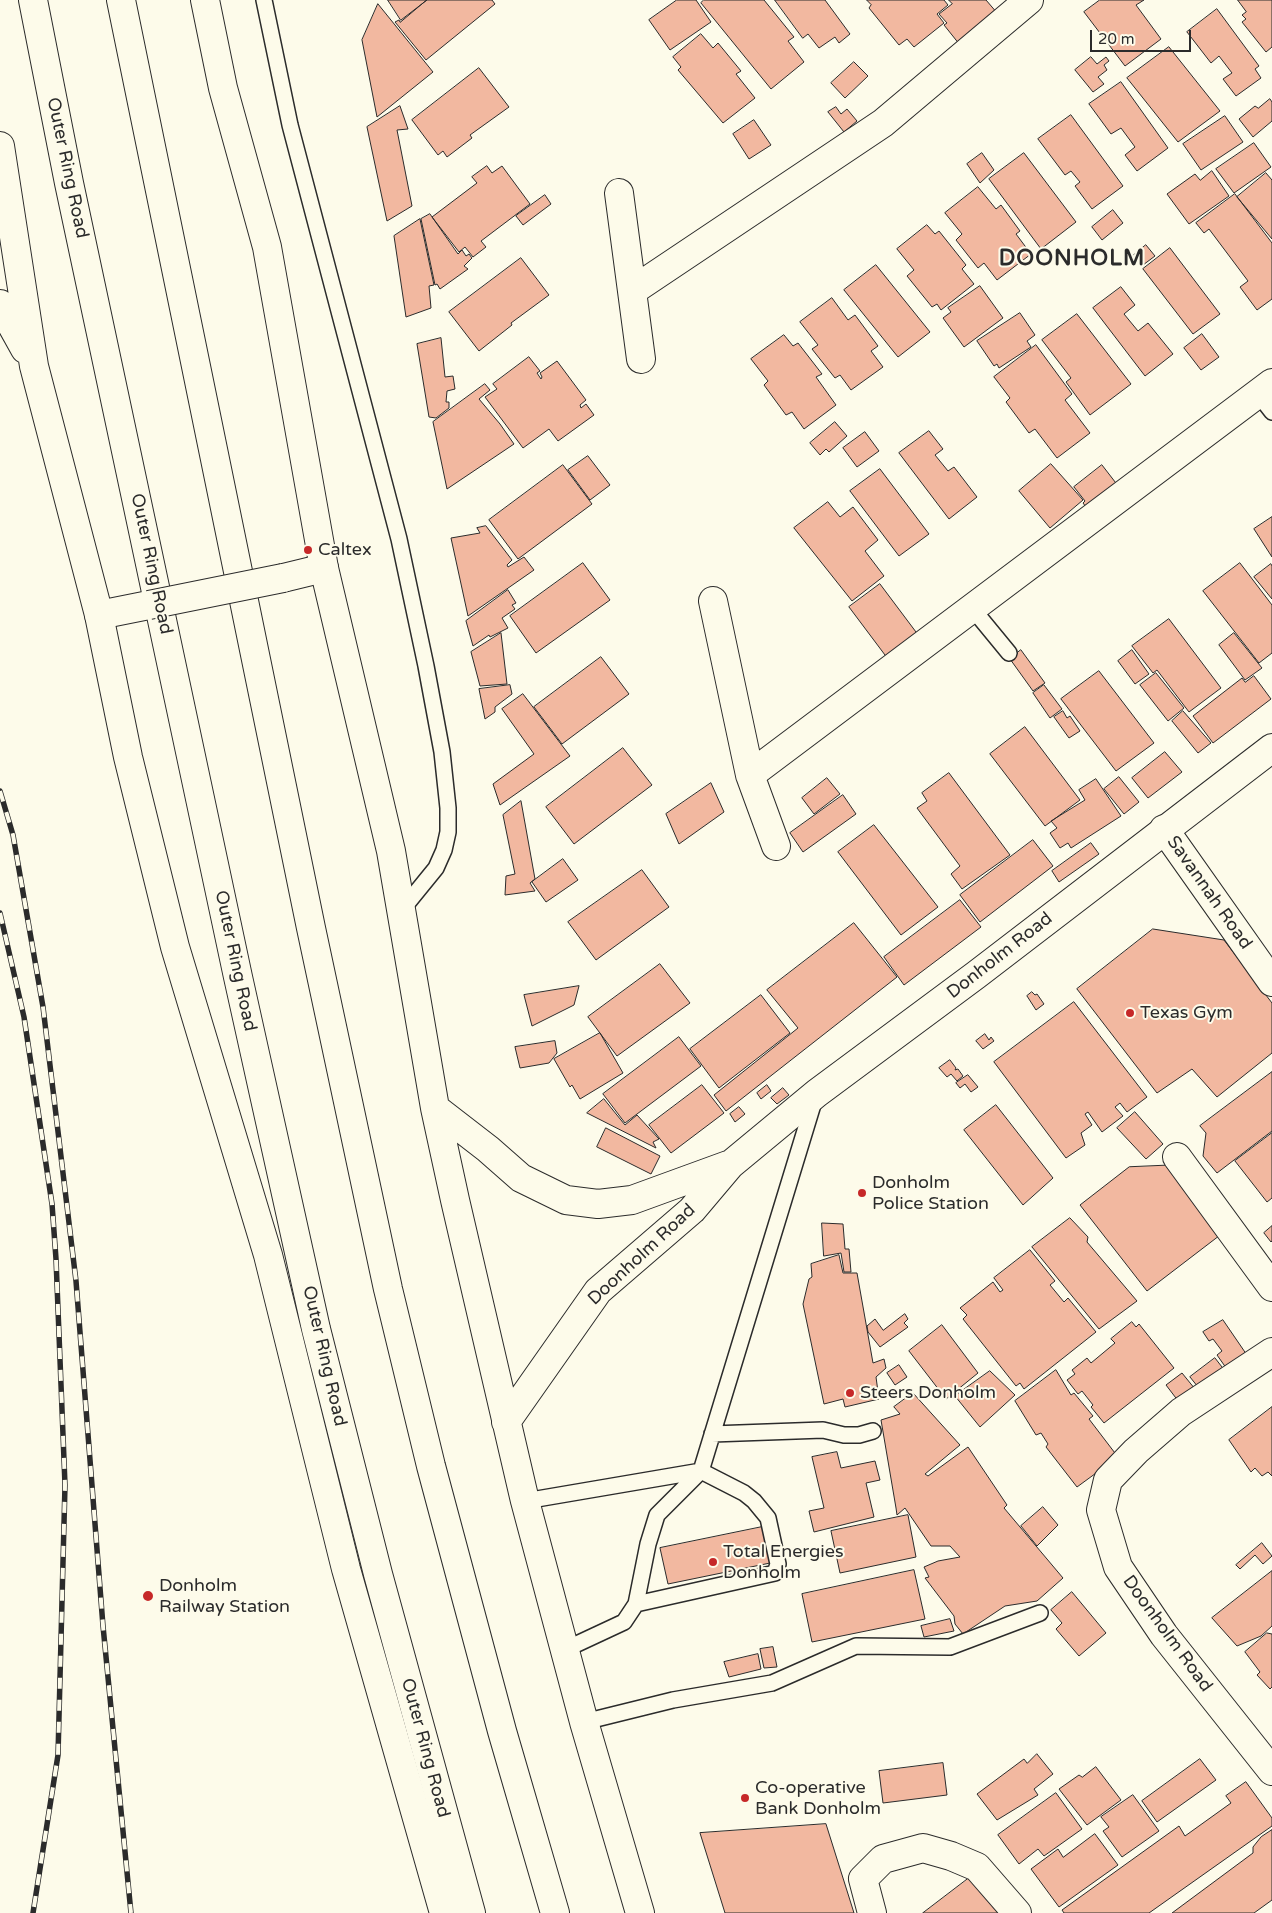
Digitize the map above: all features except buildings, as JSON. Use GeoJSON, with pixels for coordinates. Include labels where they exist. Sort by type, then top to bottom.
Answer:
{"type":"FeatureCollection","features":[{"type":"Feature","properties":{"kind":"main road","name":"Outer Ring Road"},"geometry":{"type":"LineString","coordinates":[[33,0],[69,183],[238,977],[316,1329],[378,1574],[471,1913]]}},
{"type":"Feature","properties":{"kind":"main road"},"geometry":{"type":"LineString","coordinates":[[120,0],[311,928],[388,1289],[431,1466],[494,1702],[555,1913]]}},
{"type":"Feature","properties":{"kind":"main road"},"geometry":{"type":"LineString","coordinates":[[205,0],[223,88],[267,247],[324,568],[391,851],[435,1108],[506,1422],[564,1650],[628,1878],[640,1913]]}},
{"type":"Feature","properties":{"kind":"main road"},"geometry":{"type":"LineString","coordinates":[[632,291],[883,122],[1029,0]]}},
{"type":"Feature","properties":{"kind":"main road","name":"Outer Ring Road"},"geometry":{"type":"LineString","coordinates":[[0,146],[34,366],[100,615],[128,757],[175,947],[268,1255],[346,1569],[444,1913]]}},
{"type":"Feature","properties":{"kind":"main road"},"geometry":{"type":"LineString","coordinates":[[619,193],[641,359]]}},
{"type":"Feature","properties":{"kind":"main road"},"geometry":{"type":"LineString","coordinates":[[0,304],[34,366]]}},
{"type":"Feature","properties":{"kind":"main road"},"geometry":{"type":"LineString","coordinates":[[750,775],[972,608],[1267,396]]}},
{"type":"Feature","properties":{"kind":"main road"},"geometry":{"type":"LineString","coordinates":[[100,615],[324,568]]}},
{"type":"Feature","properties":{"kind":"main road"},"geometry":{"type":"LineString","coordinates":[[713,601],[750,775],[776,846]]}},
{"type":"Feature","properties":{"kind":"main road","name":"Donholm Road"},"geometry":{"type":"LineString","coordinates":[[730,1165],[817,1093],[976,975],[1272,748]]}},
{"type":"Feature","properties":{"kind":"main road","name":"Savannah Road"},"geometry":{"type":"LineString","coordinates":[[1164,829],[1272,982]]}},
{"type":"Feature","properties":{"kind":"main road"},"geometry":{"type":"LineString","coordinates":[[435,1108],[488,1149],[521,1178],[566,1200],[598,1204],[632,1200],[730,1165]]}},
{"type":"Feature","properties":{"kind":"main road"},"geometry":{"type":"LineString","coordinates":[[1177,1157],[1272,1287]]}},
{"type":"Feature","properties":{"kind":"main road","name":"Doonholm Road"},"geometry":{"type":"LineString","coordinates":[[506,1422],[598,1291],[692,1210],[730,1165]]}},
{"type":"Feature","properties":{"kind":"main road","name":"Doonholm Road"},"geometry":{"type":"LineString","coordinates":[[1272,1352],[1181,1412],[1136,1451],[1108,1480],[1101,1510],[1118,1567],[1164,1635],[1272,1771]]}},
{"type":"Feature","properties":{"kind":"main road"},"geometry":{"type":"LineString","coordinates":[[872,1913],[863,1879],[883,1859],[923,1848],[951,1856],[977,1867],[1017,1913]]}},
{"type":"Feature","properties":{"kind":"lane"},"geometry":{"type":"LineString","coordinates":[[264,0],[290,125],[398,539],[442,752],[448,808],[446,840],[436,868],[401,911]]}},
{"type":"Feature","properties":{"kind":"lane"},"geometry":{"type":"LineString","coordinates":[[972,608],[1009,653]]}},
{"type":"Feature","properties":{"kind":"lane"},"geometry":{"type":"LineString","coordinates":[[564,1650],[624,1622],[636,1604],[648,1544],[657,1515],[701,1471],[817,1093]]}},
{"type":"Feature","properties":{"kind":"lane"},"geometry":{"type":"LineString","coordinates":[[712,1434],[823,1430],[844,1435],[859,1435],[872,1431]]}},
{"type":"Feature","properties":{"kind":"lane"},"geometry":{"type":"LineString","coordinates":[[525,1501],[701,1471],[744,1493],[764,1512],[768,1518],[777,1570],[766,1576],[636,1604]]}},
{"type":"Feature","properties":{"kind":"lane"},"geometry":{"type":"LineString","coordinates":[[584,1722],[673,1700],[772,1684],[856,1646],[950,1647],[1040,1613]]}},
{"type":"Feature","properties":{"kind":"railway"},"geometry":{"type":"LineString","coordinates":[[0,791],[13,835],[43,1007],[76,1281],[103,1626],[131,1913]]}},
{"type":"Feature","properties":{"kind":"railway"},"geometry":{"type":"LineString","coordinates":[[0,913],[24,1017],[52,1204],[65,1485],[58,1755],[33,1913]]}},
{"type":"Feature","properties":{"kind":"place","name":"Caltex"},"geometry":{"type":"Point","coordinates":[308,550]}},
{"type":"Feature","properties":{"kind":"place","name":"Texas Gym"},"geometry":{"type":"Point","coordinates":[1130,1013]}},
{"type":"Feature","properties":{"kind":"place","name":"Donholm Police Station"},"geometry":{"type":"Point","coordinates":[862,1193]}},
{"type":"Feature","properties":{"kind":"place","name":"Steers Donholm"},"geometry":{"type":"Point","coordinates":[850,1393]}},
{"type":"Feature","properties":{"kind":"place","name":"Total Energies Donholm"},"geometry":{"type":"Point","coordinates":[713,1562]}},
{"type":"Feature","properties":{"kind":"place","name":"Donholm Railway Station"},"geometry":{"type":"Point","coordinates":[148,1596]}},
{"type":"Feature","properties":{"kind":"place","name":"Co-operative Bank Donholm"},"geometry":{"type":"Point","coordinates":[745,1798]}},
{"type":"Feature","properties":{"kind":"district","name":"DOONHOLM"},"geometry":{"type":"Point","coordinates":[1072,259]}}]}
